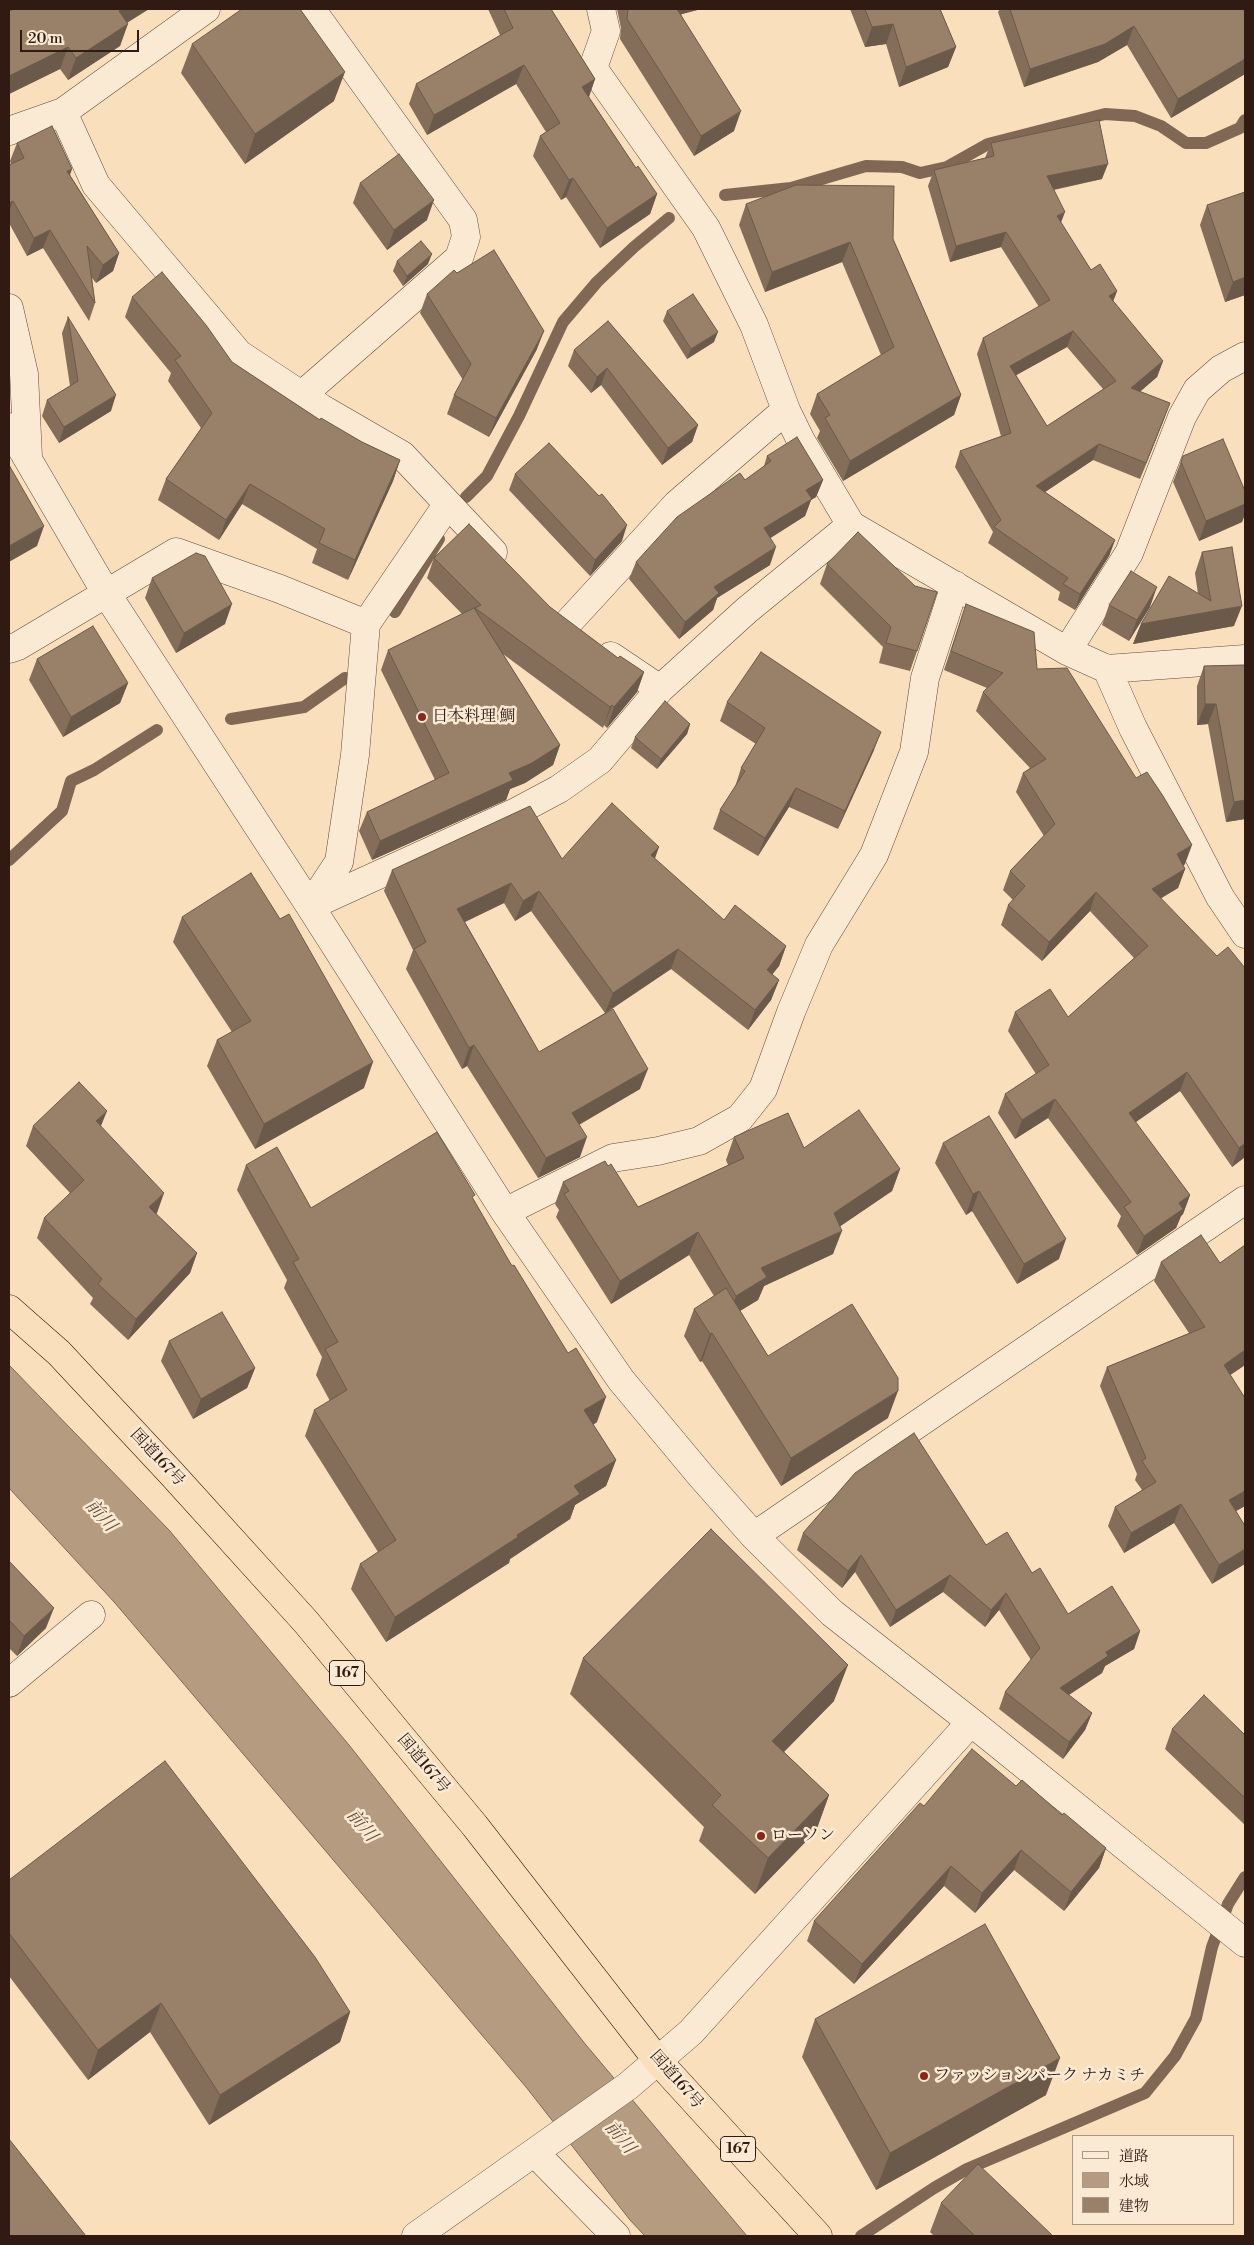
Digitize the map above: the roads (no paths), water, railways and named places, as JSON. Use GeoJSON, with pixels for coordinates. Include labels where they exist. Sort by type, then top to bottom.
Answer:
{"type":"FeatureCollection","features":[{"type":"Feature","properties":{"kind":"highway","name":"国道167号"},"geometry":{"type":"LineString","coordinates":[[9,1308],[65,1360],[172,1474],[306,1622],[475,1826],[658,2061],[818,2236]]}},
{"type":"Feature","properties":{"kind":"street"},"geometry":{"type":"LineString","coordinates":[[9,131],[63,112],[206,9]]}},
{"type":"Feature","properties":{"kind":"street"},"geometry":{"type":"LineString","coordinates":[[302,395],[459,258],[466,237],[463,220],[311,9]]}},
{"type":"Feature","properties":{"kind":"street"},"geometry":{"type":"LineString","coordinates":[[601,9],[606,31],[593,68],[706,228],[754,325],[786,410],[801,441],[851,524],[1067,651],[1107,669],[1245,659]]}},
{"type":"Feature","properties":{"kind":"street"},"geometry":{"type":"LineString","coordinates":[[63,112],[96,185],[239,354],[402,456],[512,572]]}},
{"type":"Feature","properties":{"kind":"street"},"geometry":{"type":"LineString","coordinates":[[9,308],[24,374],[28,458]]}},
{"type":"Feature","properties":{"kind":"street"},"geometry":{"type":"LineString","coordinates":[[1067,651],[1129,553],[1182,417],[1197,390],[1220,369],[1245,356]]}},
{"type":"Feature","properties":{"kind":"street"},"geometry":{"type":"LineString","coordinates":[[566,625],[677,504],[786,410]]}},
{"type":"Feature","properties":{"kind":"street"},"geometry":{"type":"LineString","coordinates":[[9,427],[106,593],[310,906],[505,1212],[621,1380],[754,1536],[832,1613],[1227,1928]]}},
{"type":"Feature","properties":{"kind":"street"},"geometry":{"type":"LineString","coordinates":[[310,906],[338,862],[355,755],[366,624],[447,505]]}},
{"type":"Feature","properties":{"kind":"street"},"geometry":{"type":"LineString","coordinates":[[310,906],[514,813],[559,789],[600,760],[660,690],[747,610],[851,524]]}},
{"type":"Feature","properties":{"kind":"street"},"geometry":{"type":"LineString","coordinates":[[9,649],[18,646],[176,552],[280,589],[366,624]]}},
{"type":"Feature","properties":{"kind":"street"},"geometry":{"type":"LineString","coordinates":[[505,1212],[613,1158],[658,1151],[700,1141],[740,1118],[763,1089],[791,1012],[819,945],[874,855],[914,752],[925,678],[955,585]]}},
{"type":"Feature","properties":{"kind":"street"},"geometry":{"type":"LineString","coordinates":[[546,605],[566,625],[660,690]]}},
{"type":"Feature","properties":{"kind":"street"},"geometry":{"type":"LineString","coordinates":[[1107,669],[1132,728],[1216,889],[1245,934]]}},
{"type":"Feature","properties":{"kind":"street"},"geometry":{"type":"LineString","coordinates":[[754,1536],[1245,1200]]}},
{"type":"Feature","properties":{"kind":"street"},"geometry":{"type":"LineString","coordinates":[[9,1683],[91,1615]]}},
{"type":"Feature","properties":{"kind":"street"},"geometry":{"type":"LineString","coordinates":[[416,2236],[628,2086],[691,2032],[971,1722]]}},
{"type":"Feature","properties":{"kind":"street"},"geometry":{"type":"LineString","coordinates":[[544,2147],[616,2236]]}},
{"type":"Feature","properties":{"kind":"water","name":"前川"},"geometry":{"type":"Polygon","coordinates":[[[9,1365],[169,1530],[349,1745],[586,2045],[747,2236],[645,2236],[630,2220],[526,2087],[115,1603],[9,1488],[9,1365]]]}},
{"type":"Feature","properties":{"kind":"waterway"},"geometry":{"type":"LineString","coordinates":[[725,195],[791,188],[866,166],[902,167],[920,173],[947,167],[988,144],[1105,114],[1135,116],[1161,126],[1186,143],[1206,143],[1240,128],[1245,120]]}},
{"type":"Feature","properties":{"kind":"waterway"},"geometry":{"type":"LineString","coordinates":[[466,497],[487,476],[519,416],[563,322],[597,282],[634,247],[669,218]]}},
{"type":"Feature","properties":{"kind":"waterway"},"geometry":{"type":"LineString","coordinates":[[395,612],[439,539]]}},
{"type":"Feature","properties":{"kind":"waterway"},"geometry":{"type":"LineString","coordinates":[[231,719],[304,707],[345,678]]}},
{"type":"Feature","properties":{"kind":"waterway"},"geometry":{"type":"LineString","coordinates":[[9,860],[62,811],[71,781],[94,770],[157,730]]}},
{"type":"Feature","properties":{"kind":"waterway"},"geometry":{"type":"LineString","coordinates":[[861,2236],[934,2188],[967,2169],[1145,2093],[1175,2056],[1196,2018],[1212,1947],[1228,1904],[1245,1877]]}},
{"type":"Feature","properties":{"kind":"place","name":"日本料理 鯛"},"geometry":{"type":"Point","coordinates":[422,717]}},
{"type":"Feature","properties":{"kind":"place","name":"ローソン"},"geometry":{"type":"Point","coordinates":[761,1836]}},
{"type":"Feature","properties":{"kind":"place","name":"ファッションパーク ナカミチ"},"geometry":{"type":"Point","coordinates":[924,2076]}}]}
